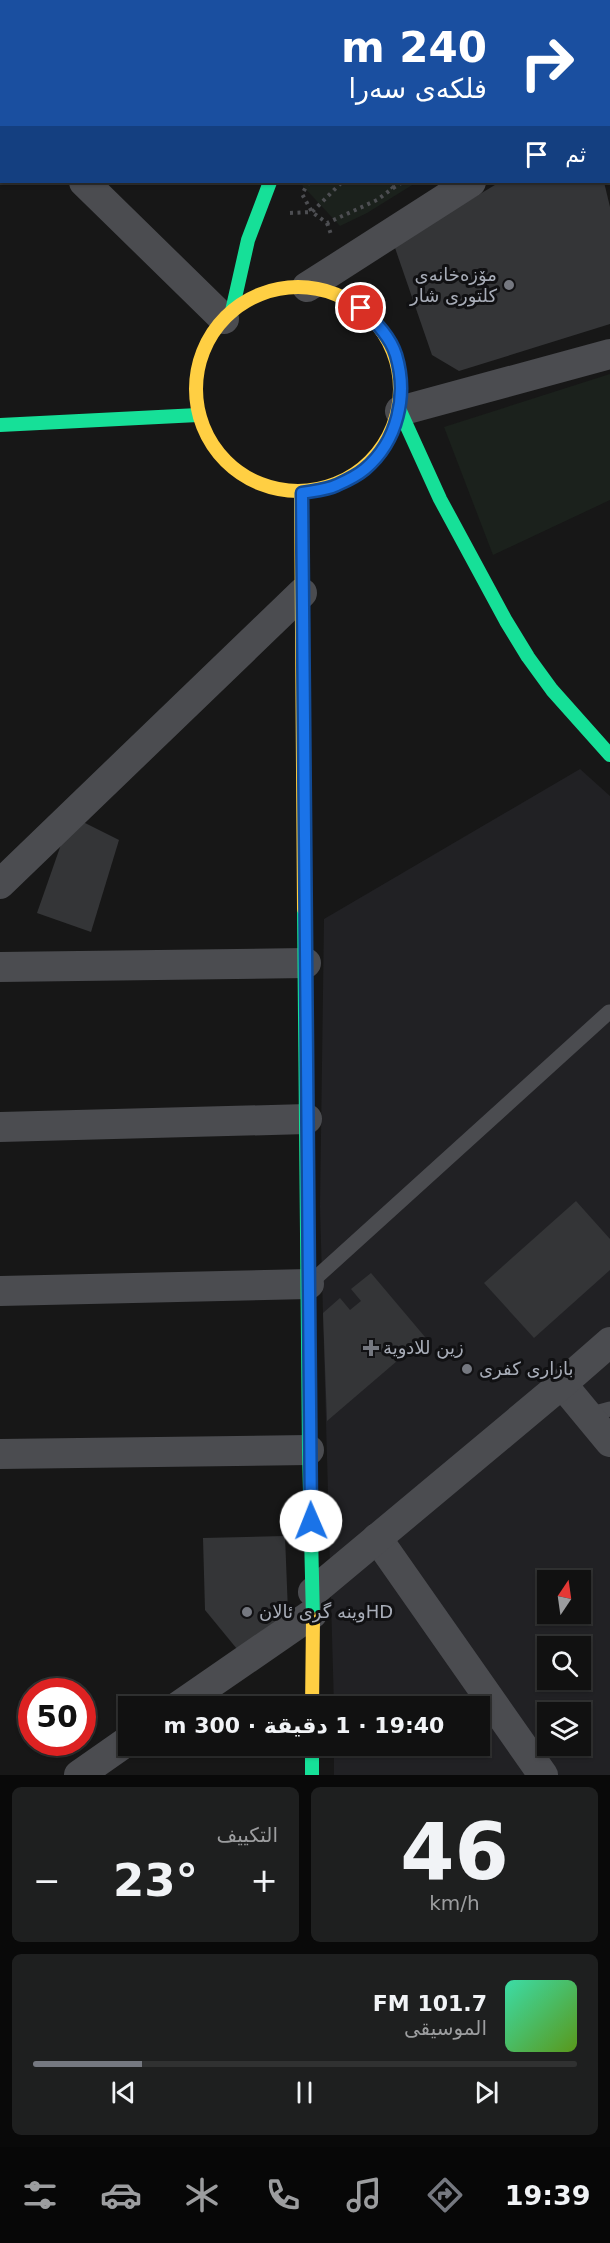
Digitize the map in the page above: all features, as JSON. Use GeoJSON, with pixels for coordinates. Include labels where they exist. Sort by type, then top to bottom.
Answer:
{"type":"FeatureCollection","features":[{"type":"Feature","properties":{"kind":"main road"},"geometry":{"type":"LineString","coordinates":[[228,315],[256,216],[270,183]]}},
{"type":"Feature","properties":{"kind":"main road"},"geometry":{"type":"LineString","coordinates":[[308,287],[336,293],[361,308],[381,328],[395,354],[402,382],[400,411],[387,442],[365,469],[335,486],[302,493],[267,488],[236,472],[213,447],[198,415],[195,390],[198,364],[208,340],[228,315],[255,296],[280,288],[308,287]]}},
{"type":"Feature","properties":{"kind":"main road"},"geometry":{"type":"LineString","coordinates":[[400,411],[440,499],[506,621],[552,690],[610,755]]}},
{"type":"Feature","properties":{"kind":"main road"},"geometry":{"type":"LineString","coordinates":[[0,425],[198,415]]}},
{"type":"Feature","properties":{"kind":"main road"},"geometry":{"type":"LineString","coordinates":[[302,493],[312,1696]]}},
{"type":"Feature","properties":{"kind":"main road"},"geometry":{"type":"LineString","coordinates":[[312,1756],[312,1775]]}},
{"type":"Feature","properties":{"kind":"street"},"geometry":{"type":"LineString","coordinates":[[85,183],[228,315]]}},
{"type":"Feature","properties":{"kind":"street"},"geometry":{"type":"LineString","coordinates":[[308,287],[469,183]]}},
{"type":"Feature","properties":{"kind":"street"},"geometry":{"type":"LineString","coordinates":[[400,411],[610,354]]}},
{"type":"Feature","properties":{"kind":"street"},"geometry":{"type":"LineString","coordinates":[[0,884],[302,592]]}},
{"type":"Feature","properties":{"kind":"street"},"geometry":{"type":"LineString","coordinates":[[0,967],[306,963]]}},
{"type":"Feature","properties":{"kind":"street"},"geometry":{"type":"LineString","coordinates":[[0,1127],[307,1119]]}},
{"type":"Feature","properties":{"kind":"street"},"geometry":{"type":"LineString","coordinates":[[0,1291],[309,1284]]}},
{"type":"Feature","properties":{"kind":"street"},"geometry":{"type":"LineString","coordinates":[[191,1696],[312,1603],[377,1538],[610,1342]]}},
{"type":"Feature","properties":{"kind":"street"},"geometry":{"type":"LineString","coordinates":[[562,1384],[599,1412],[610,1442]]}},
{"type":"Feature","properties":{"kind":"street"},"geometry":{"type":"LineString","coordinates":[[0,1454],[309,1450]]}},
{"type":"Feature","properties":{"kind":"street"},"geometry":{"type":"LineString","coordinates":[[377,1538],[543,1775]]}},
{"type":"Feature","properties":{"kind":"street"},"geometry":{"type":"LineString","coordinates":[[79,1775],[118,1748]]}},
{"type":"Feature","properties":{"kind":"lane"},"geometry":{"type":"LineString","coordinates":[[309,1284],[609,1012]]}},
{"type":"Feature","properties":{"kind":"path"},"geometry":{"type":"LineString","coordinates":[[308,183],[302,194],[312,212],[327,223],[376,200],[401,183]]}},
{"type":"Feature","properties":{"kind":"path"},"geometry":{"type":"LineString","coordinates":[[256,216],[312,212],[341,183]]}},
{"type":"Feature","properties":{"kind":"path"},"geometry":{"type":"LineString","coordinates":[[388,183],[393,188]]}},
{"type":"Feature","properties":{"kind":"shaded area"},"geometry":{"type":"Polygon","coordinates":[[[303,183],[415,183],[367,213],[340,226],[302,185],[303,183]]]}},
{"type":"Feature","properties":{"kind":"shaded area"},"geometry":{"type":"Polygon","coordinates":[[[610,374],[610,500],[493,555],[444,427],[610,374]]]}},
{"type":"Feature","properties":{"kind":"shaded area","name":"بازاری کفری"},"geometry":{"type":"Polygon","coordinates":[[[580,769],[610,796],[610,1775],[334,1775],[334,1756],[490,1756],[490,1696],[334,1696],[320,1207],[324,919],[580,769]]]}},
{"type":"Feature","properties":{"kind":"building","name":"مۆزەخانەی کلتوری شار"},"geometry":{"type":"Polygon","coordinates":[[[498,183],[604,183],[610,207],[610,324],[459,371],[432,355],[394,245],[498,183]]]}},
{"type":"Feature","properties":{"kind":"building"},"geometry":{"type":"Polygon","coordinates":[[[71,816],[119,840],[91,932],[37,913],[71,816]]]}},
{"type":"Feature","properties":{"kind":"building"},"geometry":{"type":"Polygon","coordinates":[[[576,1201],[610,1239],[610,1270],[534,1338],[484,1283],[576,1201]]]}},
{"type":"Feature","properties":{"kind":"building"},"geometry":{"type":"Polygon","coordinates":[[[371,1273],[425,1337],[327,1421],[323,1313],[340,1298],[350,1310],[361,1301],[351,1289],[371,1273]]]}},
{"type":"Feature","properties":{"kind":"building"},"geometry":{"type":"Polygon","coordinates":[[[285,1536],[288,1612],[237,1649],[205,1610],[203,1538],[285,1536]]]}},
{"type":"Feature","properties":{"kind":"traffic: fast"},"geometry":{"type":"LineString","coordinates":[[232,311],[248,240],[270,183]]}},
{"type":"Feature","properties":{"kind":"traffic: fast"},"geometry":{"type":"LineString","coordinates":[[400,411],[440,499],[506,621],[552,690],[610,755]]}},
{"type":"Feature","properties":{"kind":"traffic: fast"},"geometry":{"type":"LineString","coordinates":[[0,425],[198,415]]}},
{"type":"Feature","properties":{"kind":"traffic: fast"},"geometry":{"type":"LineString","coordinates":[[304,909],[309,1450],[313,1619]]}},
{"type":"Feature","properties":{"kind":"traffic: fast"},"geometry":{"type":"LineString","coordinates":[[312,1756],[312,1775]]}},
{"type":"Feature","properties":{"kind":"traffic: slow"},"geometry":{"type":"LineString","coordinates":[[288,287],[308,287],[337,294],[363,310],[377,324],[393,350],[399,369],[400,389],[399,409],[393,428],[377,454],[363,468],[328,487],[308,491],[288,491],[259,484],[233,468],[219,454],[200,419],[196,399],[196,379],[203,350],[219,324],[233,310],[268,291],[288,287]]}},
{"type":"Feature","properties":{"kind":"traffic: slow"},"geometry":{"type":"LineString","coordinates":[[301,493],[304,909]]}},
{"type":"Feature","properties":{"kind":"traffic: slow"},"geometry":{"type":"LineString","coordinates":[[312,1696],[313,1619]]}},
{"type":"Feature","properties":{"kind":"place","name":"مۆزەخانەی کلتوری شار"},"geometry":{"type":"Point","coordinates":[509,285]}},
{"type":"Feature","properties":{"kind":"place","name":"زین للادویة"},"geometry":{"type":"Point","coordinates":[371,1348]}},
{"type":"Feature","properties":{"kind":"place","name":"بازاری کفری"},"geometry":{"type":"Point","coordinates":[467,1369]}},
{"type":"Feature","properties":{"kind":"place","name":"وينه گری ئالانHD"},"geometry":{"type":"Point","coordinates":[247,1612]}},
{"type":"Feature","properties":{"kind":"route"},"geometry":{"type":"LineString","coordinates":[[311,1521],[302,493],[335,486],[365,469],[387,442],[400,411],[402,382],[395,354],[381,328],[361,308]]}}]}
